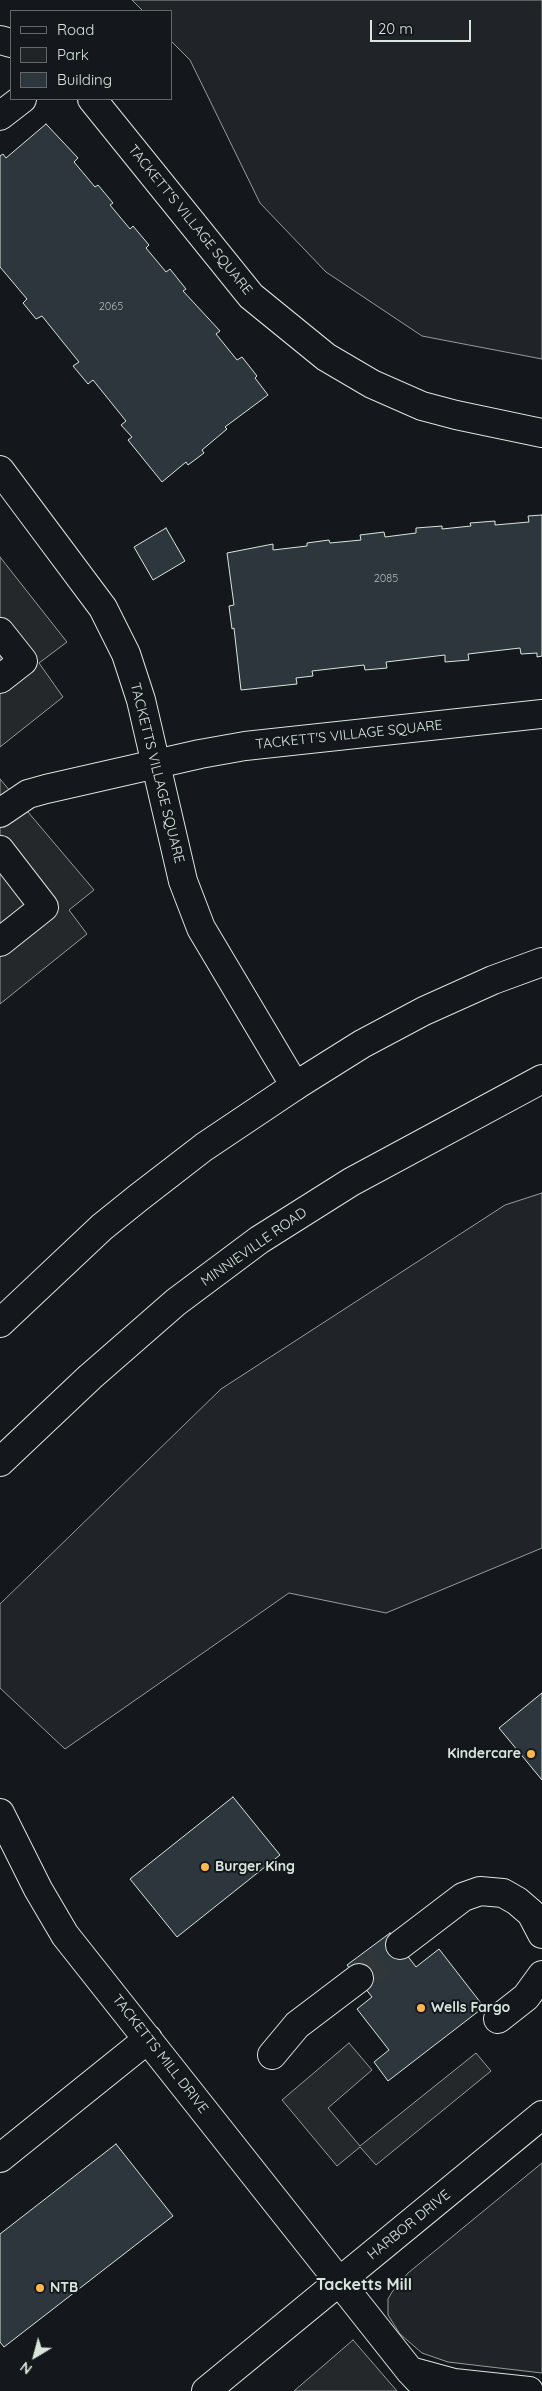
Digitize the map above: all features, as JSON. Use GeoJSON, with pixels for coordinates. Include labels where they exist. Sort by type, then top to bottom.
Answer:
{"type":"FeatureCollection","features":[{"type":"Feature","properties":{"kind":"street"},"geometry":{"type":"LineString","coordinates":[[0,116],[21,100]]}},
{"type":"Feature","properties":{"kind":"street","name":"TACKETT'S VILLAGE SQUARE"},"geometry":{"type":"LineString","coordinates":[[93,100],[251,296],[326,357],[372,384],[422,406],[542,433]]}},
{"type":"Feature","properties":{"kind":"street","name":"TACKETTS VILLAGE SQUARE"},"geometry":{"type":"LineString","coordinates":[[0,470],[44,526],[103,608],[126,654],[142,700],[183,881],[201,928],[295,1086]]}},
{"type":"Feature","properties":{"kind":"street"},"geometry":{"type":"LineString","coordinates":[[0,632],[23,661],[0,679]]}},
{"type":"Feature","properties":{"kind":"street","name":"TACKETT'S VILLAGE SQUARE"},"geometry":{"type":"LineString","coordinates":[[0,813],[28,794],[46,789],[245,746],[542,714]]}},
{"type":"Feature","properties":{"kind":"street"},"geometry":{"type":"LineString","coordinates":[[0,850],[44,907],[0,942]]}},
{"type":"Feature","properties":{"kind":"street"},"geometry":{"type":"LineString","coordinates":[[0,1323],[102,1227],[204,1147],[295,1086],[362,1044],[424,1011],[493,980],[542,962]]}},
{"type":"Feature","properties":{"kind":"street","name":"MINNIEVILLE ROAD"},"geometry":{"type":"LineString","coordinates":[[0,1462],[90,1377],[176,1302],[259,1240],[351,1182],[542,1078]]}},
{"type":"Feature","properties":{"kind":"street","name":"TACKETTS MILL DRIVE"},"geometry":{"type":"LineString","coordinates":[[0,1813],[38,1889],[66,1935],[410,2371],[429,2391]]}},
{"type":"Feature","properties":{"kind":"street"},"geometry":{"type":"LineString","coordinates":[[400,1945],[463,1897],[480,1891],[503,1893],[517,1901],[531,1913],[542,1934]]}},
{"type":"Feature","properties":{"kind":"street"},"geometry":{"type":"LineString","coordinates":[[498,2020],[526,1997],[542,1975]]}},
{"type":"Feature","properties":{"kind":"street"},"geometry":{"type":"LineString","coordinates":[[272,2056],[298,2025],[359,1978]]}},
{"type":"Feature","properties":{"kind":"street"},"geometry":{"type":"LineString","coordinates":[[0,2158],[148,2039]]}},
{"type":"Feature","properties":{"kind":"street","name":"HARBOR DRIVE"},"geometry":{"type":"LineString","coordinates":[[206,2391],[542,2115]]}},
{"type":"Feature","properties":{"kind":"street"},"geometry":{"type":"LineString","coordinates":[[410,2371],[454,2383],[529,2391]]}},
{"type":"Feature","properties":{"kind":"green space"},"geometry":{"type":"Polygon","coordinates":[[[132,0],[542,0],[542,359],[422,336],[326,272],[260,203],[190,60],[172,42],[172,10],[142,10],[132,0]]]}},
{"type":"Feature","properties":{"kind":"green space"},"geometry":{"type":"Polygon","coordinates":[[[542,1193],[542,1548],[386,1613],[289,1593],[65,1749],[0,1688],[0,1604],[221,1389],[505,1205],[542,1193]]]}},
{"type":"Feature","properties":{"kind":"green space"},"geometry":{"type":"Polygon","coordinates":[[[542,2163],[542,2373],[448,2362],[422,2353],[400,2334],[388,2315],[388,2299],[392,2292],[408,2273],[542,2163]]]}},
{"type":"Feature","properties":{"kind":"shaded area"},"geometry":{"type":"Polygon","coordinates":[[[0,557],[67,642],[39,663],[63,697],[0,747],[0,557]]]}},
{"type":"Feature","properties":{"kind":"shaded area"},"geometry":{"type":"Polygon","coordinates":[[[0,779],[94,890],[69,910],[87,934],[0,1004],[0,779]]]}},
{"type":"Feature","properties":{"kind":"shaded area"},"geometry":{"type":"Polygon","coordinates":[[[349,2043],[372,2070],[328,2108],[360,2146],[476,2053],[491,2071],[376,2165],[360,2147],[337,2166],[282,2100],[349,2043]]]}},
{"type":"Feature","properties":{"kind":"shaded area"},"geometry":{"type":"Polygon","coordinates":[[[353,2340],[397,2391],[294,2391],[353,2340]]]}},
{"type":"Feature","properties":{"kind":"building"},"geometry":{"type":"Polygon","coordinates":[[[46,124],[78,158],[74,162],[95,187],[98,185],[113,203],[110,205],[130,229],[133,226],[149,245],[146,248],[166,272],[170,269],[186,289],[183,291],[220,331],[216,334],[237,360],[242,357],[257,376],[255,378],[268,395],[225,427],[227,429],[202,450],[204,453],[188,465],[186,462],[162,482],[128,440],[132,437],[121,425],[126,421],[93,380],[88,384],[73,366],[79,362],[42,316],[36,319],[23,303],[27,299],[0,267],[0,156],[3,154],[6,158],[46,124]]]}},
{"type":"Feature","properties":{"kind":"building"},"geometry":{"type":"Polygon","coordinates":[[[542,515],[542,656],[537,657],[537,653],[521,654],[520,648],[468,654],[469,660],[445,662],[445,655],[386,662],[387,668],[365,670],[364,665],[312,671],[313,676],[296,678],[297,684],[241,690],[234,628],[232,629],[229,606],[234,605],[227,553],[273,544],[273,550],[307,546],[307,543],[329,540],[330,543],[361,540],[360,535],[384,532],[385,537],[416,533],[416,528],[442,526],[442,529],[471,526],[470,523],[495,521],[495,525],[529,522],[528,516],[542,515]]]}},
{"type":"Feature","properties":{"kind":"building"},"geometry":{"type":"Polygon","coordinates":[[[166,528],[185,561],[153,580],[134,547],[166,528]]]}},
{"type":"Feature","properties":{"kind":"building","name":"Kindercare"},"geometry":{"type":"Polygon","coordinates":[[[542,1693],[542,1780],[499,1728],[542,1693]]]}},
{"type":"Feature","properties":{"kind":"building","name":"Burger King"},"geometry":{"type":"Polygon","coordinates":[[[233,1797],[280,1855],[177,1937],[130,1879],[233,1797]]]}},
{"type":"Feature","properties":{"kind":"building","name":"Wells Fargo"},"geometry":{"type":"Polygon","coordinates":[[[390,1933],[416,1967],[439,1949],[484,2007],[388,2081],[374,2062],[389,2050],[357,2009],[372,1997],[347,1965],[390,1933]]]}},
{"type":"Feature","properties":{"kind":"building","name":"NTB"},"geometry":{"type":"Polygon","coordinates":[[[116,2144],[173,2216],[4,2347],[0,2342],[0,2234],[116,2144]]]}},
{"type":"Feature","properties":{"kind":"tunnel"},"geometry":{"type":"LineString","coordinates":[[359,1978],[400,1945]]}},
{"type":"Feature","properties":{"kind":"place","name":"Kindercare"},"geometry":{"type":"Point","coordinates":[531,1754]}},
{"type":"Feature","properties":{"kind":"place","name":"Burger King"},"geometry":{"type":"Point","coordinates":[205,1867]}},
{"type":"Feature","properties":{"kind":"place","name":"Wells Fargo"},"geometry":{"type":"Point","coordinates":[421,2008]}},
{"type":"Feature","properties":{"kind":"place","name":"NTB"},"geometry":{"type":"Point","coordinates":[40,2288]}},
{"type":"Feature","properties":{"kind":"district","name":"Tacketts Mill"},"geometry":{"type":"Point","coordinates":[364,2285]}}]}
